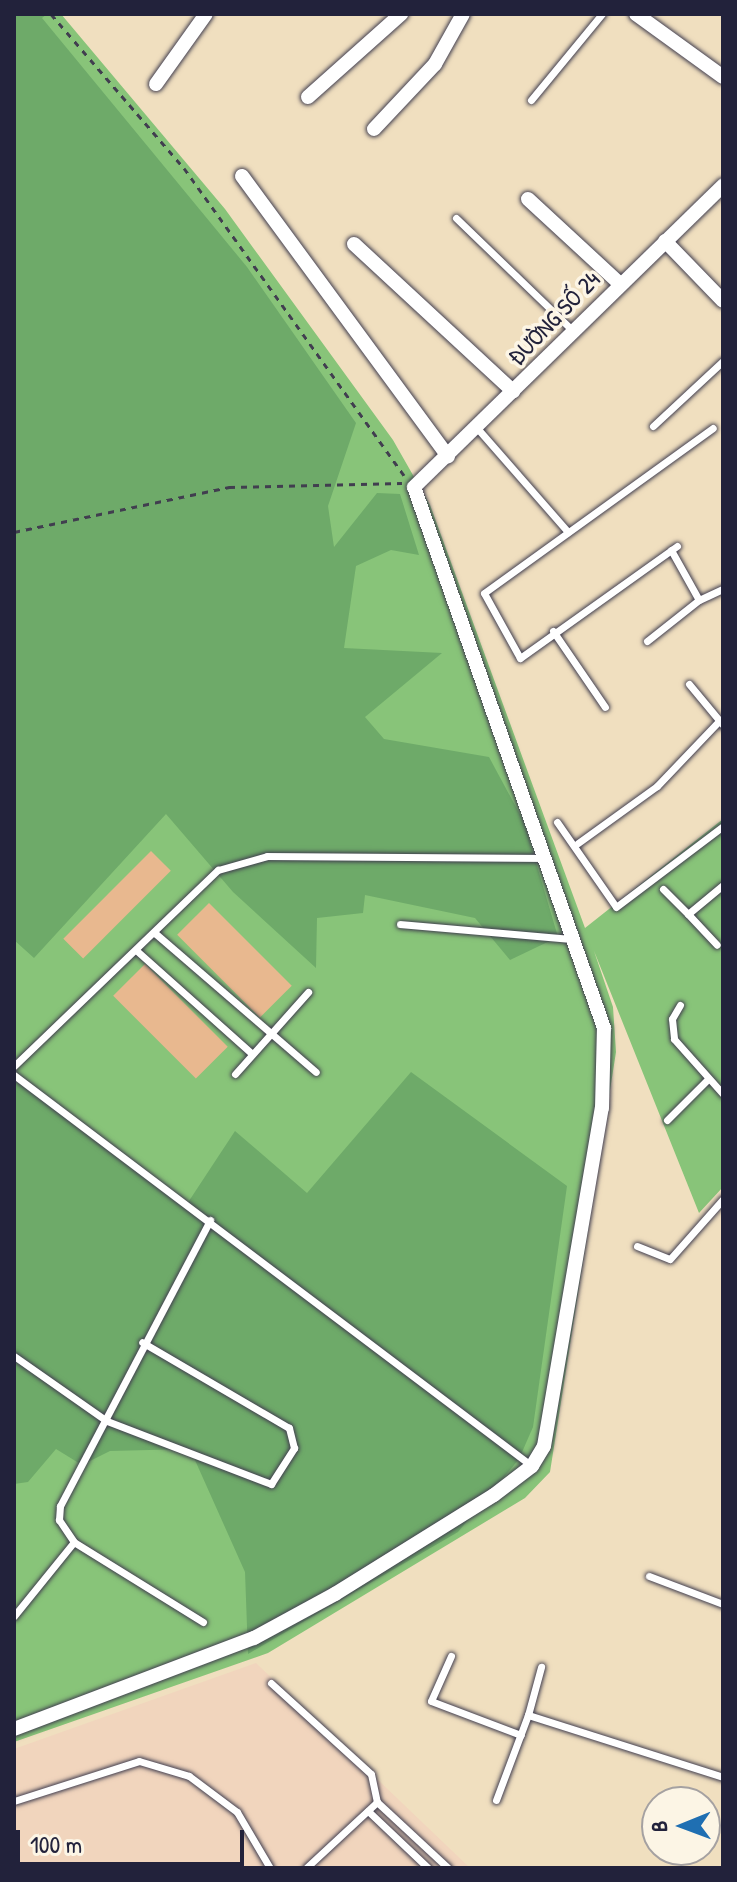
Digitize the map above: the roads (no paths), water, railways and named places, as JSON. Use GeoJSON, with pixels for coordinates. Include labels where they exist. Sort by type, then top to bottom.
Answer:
{"type":"FeatureCollection","features":[{"type":"Feature","properties":{"kind":"street"},"geometry":{"type":"LineString","coordinates":[[156,84],[206,14]]}},
{"type":"Feature","properties":{"kind":"street"},"geometry":{"type":"LineString","coordinates":[[308,97],[401,14]]}},
{"type":"Feature","properties":{"kind":"street"},"geometry":{"type":"LineString","coordinates":[[374,129],[435,64],[463,14]]}},
{"type":"Feature","properties":{"kind":"street"},"geometry":{"type":"LineString","coordinates":[[636,14],[723,77]]}},
{"type":"Feature","properties":{"kind":"street"},"geometry":{"type":"LineString","coordinates":[[242,176],[448,456]]}},
{"type":"Feature","properties":{"kind":"street","name":"ĐƯỜNG SỐ 24"},"geometry":{"type":"LineString","coordinates":[[545,858],[424,530],[416,482],[477,428],[619,283],[723,185]]}},
{"type":"Feature","properties":{"kind":"street"},"geometry":{"type":"LineString","coordinates":[[528,199],[619,283]]}},
{"type":"Feature","properties":{"kind":"street"},"geometry":{"type":"LineString","coordinates":[[665,241],[723,299]]}},
{"type":"Feature","properties":{"kind":"street"},"geometry":{"type":"LineString","coordinates":[[354,244],[513,391]]}},
{"type":"Feature","properties":{"kind":"street"},"geometry":{"type":"LineString","coordinates":[[14,1729],[254,1638],[335,1594],[532,1466],[555,1412],[605,1080],[604,1028],[545,858]]}},
{"type":"Feature","properties":{"kind":"lane"},"geometry":{"type":"LineString","coordinates":[[531,100],[602,14]]}},
{"type":"Feature","properties":{"kind":"lane"},"geometry":{"type":"LineString","coordinates":[[456,218],[572,330]]}},
{"type":"Feature","properties":{"kind":"lane"},"geometry":{"type":"LineString","coordinates":[[653,426],[723,361]]}},
{"type":"Feature","properties":{"kind":"lane"},"geometry":{"type":"LineString","coordinates":[[477,428],[568,532]]}},
{"type":"Feature","properties":{"kind":"lane"},"geometry":{"type":"LineString","coordinates":[[699,600],[674,548],[553,631],[520,658],[484,593],[713,428]]}},
{"type":"Feature","properties":{"kind":"lane"},"geometry":{"type":"LineString","coordinates":[[647,641],[699,600],[723,589]]}},
{"type":"Feature","properties":{"kind":"lane"},"geometry":{"type":"LineString","coordinates":[[553,631],[605,707]]}},
{"type":"Feature","properties":{"kind":"lane"},"geometry":{"type":"LineString","coordinates":[[578,843],[657,786],[721,723],[689,684]]}},
{"type":"Feature","properties":{"kind":"lane"},"geometry":{"type":"LineString","coordinates":[[557,822],[578,843],[616,907],[723,826]]}},
{"type":"Feature","properties":{"kind":"lane"},"geometry":{"type":"LineString","coordinates":[[15,1063],[156,934],[218,870],[267,856],[545,858]]}},
{"type":"Feature","properties":{"kind":"lane"},"geometry":{"type":"LineString","coordinates":[[688,914],[723,885]]}},
{"type":"Feature","properties":{"kind":"lane"},"geometry":{"type":"LineString","coordinates":[[663,889],[717,945]]}},
{"type":"Feature","properties":{"kind":"lane"},"geometry":{"type":"LineString","coordinates":[[400,924],[575,940]]}},
{"type":"Feature","properties":{"kind":"lane"},"geometry":{"type":"LineString","coordinates":[[156,934],[316,1072]]}},
{"type":"Feature","properties":{"kind":"lane"},"geometry":{"type":"LineString","coordinates":[[137,951],[252,1054]]}},
{"type":"Feature","properties":{"kind":"lane"},"geometry":{"type":"LineString","coordinates":[[235,1074],[308,992]]}},
{"type":"Feature","properties":{"kind":"lane"},"geometry":{"type":"LineString","coordinates":[[680,1005],[672,1019],[674,1039],[723,1094]]}},
{"type":"Feature","properties":{"kind":"lane"},"geometry":{"type":"LineString","coordinates":[[14,1075],[532,1466]]}},
{"type":"Feature","properties":{"kind":"lane"},"geometry":{"type":"LineString","coordinates":[[667,1120],[708,1079]]}},
{"type":"Feature","properties":{"kind":"lane"},"geometry":{"type":"LineString","coordinates":[[637,1246],[670,1259],[723,1199]]}},
{"type":"Feature","properties":{"kind":"lane"},"geometry":{"type":"LineString","coordinates":[[203,1622],[74,1542],[60,1506],[107,1421],[142,1342],[210,1220]]}},
{"type":"Feature","properties":{"kind":"lane"},"geometry":{"type":"LineString","coordinates":[[14,1356],[107,1421],[263,1486],[294,1448],[289,1428],[142,1342]]}},
{"type":"Feature","properties":{"kind":"lane"},"geometry":{"type":"LineString","coordinates":[[14,1616],[74,1542]]}},
{"type":"Feature","properties":{"kind":"lane"},"geometry":{"type":"LineString","coordinates":[[649,1576],[723,1604]]}},
{"type":"Feature","properties":{"kind":"lane"},"geometry":{"type":"LineString","coordinates":[[451,1656],[431,1701],[521,1735]]}},
{"type":"Feature","properties":{"kind":"lane"},"geometry":{"type":"LineString","coordinates":[[496,1800],[528,1715],[541,1667]]}},
{"type":"Feature","properties":{"kind":"lane"},"geometry":{"type":"LineString","coordinates":[[271,1683],[371,1774],[377,1802],[448,1868]]}},
{"type":"Feature","properties":{"kind":"lane"},"geometry":{"type":"LineString","coordinates":[[528,1715],[723,1777]]}},
{"type":"Feature","properties":{"kind":"lane"},"geometry":{"type":"LineString","coordinates":[[14,1801],[139,1761],[189,1776],[237,1812],[270,1868]]}},
{"type":"Feature","properties":{"kind":"lane"},"geometry":{"type":"LineString","coordinates":[[306,1868],[377,1802]]}},
{"type":"Feature","properties":{"kind":"lane"},"geometry":{"type":"LineString","coordinates":[[368,1811],[428,1868]]}}]}
